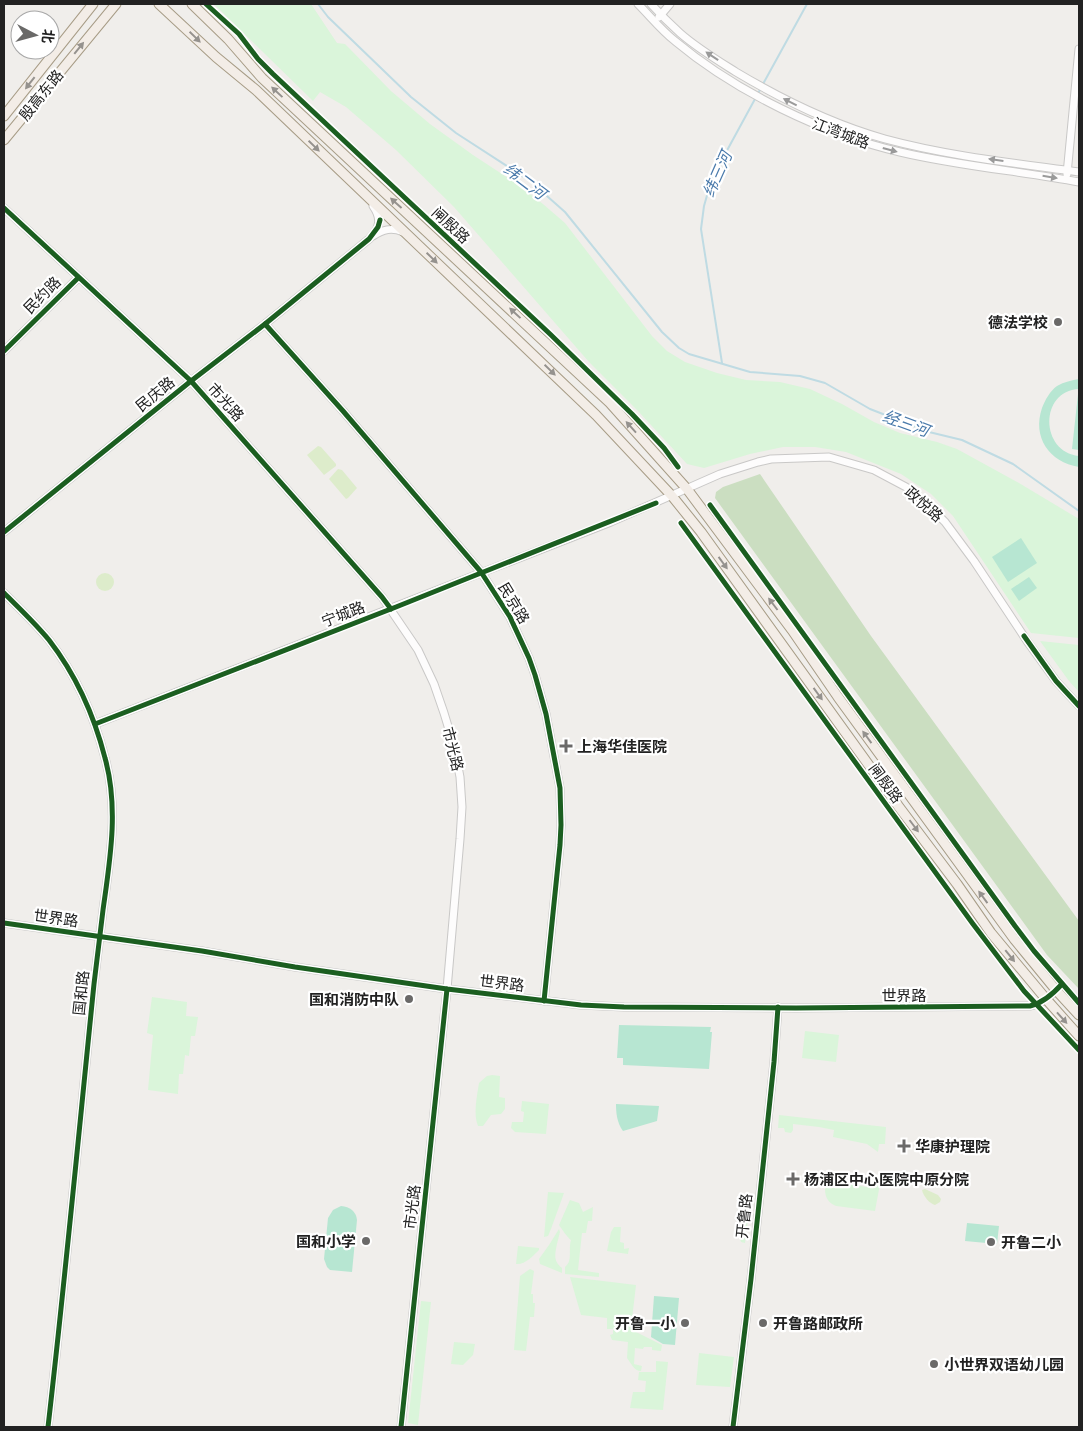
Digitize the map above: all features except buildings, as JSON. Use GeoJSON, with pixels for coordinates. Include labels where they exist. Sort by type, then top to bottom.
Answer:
{"type":"FeatureCollection","features":[{"type":"Feature","properties":{"kind":"main road","name":"殷高东路"},"geometry":{"type":"LineString","coordinates":[[4,116],[93,4]]}},
{"type":"Feature","properties":{"kind":"main road","name":"殷高东路"},"geometry":{"type":"LineString","coordinates":[[4,140],[116,4]]}},
{"type":"Feature","properties":{"kind":"main road","name":"闸殷路"},"geometry":{"type":"LineString","coordinates":[[159,4],[216,57],[256,90],[589,408],[672,496],[706,540],[991,933],[1046,1000],[1079,1036]]}},
{"type":"Feature","properties":{"kind":"main road"},"geometry":{"type":"LineString","coordinates":[[168,4],[173,15],[180,23]]}},
{"type":"Feature","properties":{"kind":"main road","name":"闸殷路"},"geometry":{"type":"LineString","coordinates":[[192,4],[228,39],[262,78],[610,403],[687,489],[792,630],[844,705],[1009,932],[1079,1015]]}},
{"type":"Feature","properties":{"kind":"main road"},"geometry":{"type":"LineString","coordinates":[[633,455],[642,462],[652,462],[654,456],[646,443]]}},
{"type":"Feature","properties":{"kind":"main road"},"geometry":{"type":"LineString","coordinates":[[706,540],[705,528],[709,525],[714,525]]}},
{"type":"Feature","properties":{"kind":"street","name":"江湾城路"},"geometry":{"type":"LineString","coordinates":[[638,4],[674,40],[706,65],[764,100],[831,130],[891,150],[937,160],[1079,182]]}},
{"type":"Feature","properties":{"kind":"street","name":"江湾城路"},"geometry":{"type":"LineString","coordinates":[[651,4],[679,32],[711,56],[769,91],[802,108],[834,121],[884,139],[938,151],[1079,172]]}},
{"type":"Feature","properties":{"kind":"street"},"geometry":{"type":"LineString","coordinates":[[656,22],[670,4]]}},
{"type":"Feature","properties":{"kind":"street"},"geometry":{"type":"LineString","coordinates":[[1066,180],[1079,49]]}},
{"type":"Feature","properties":{"kind":"street","name":"民庆路"},"geometry":{"type":"LineString","coordinates":[[365,196],[375,207],[379,218],[378,227],[368,239]]}},
{"type":"Feature","properties":{"kind":"street","name":"市光路"},"geometry":{"type":"LineString","coordinates":[[4,208],[191,381],[382,597],[418,650],[434,684],[454,746],[460,778],[462,807],[458,879],[401,1427]]}},
{"type":"Feature","properties":{"kind":"street","name":"民庆路"},"geometry":{"type":"LineString","coordinates":[[4,532],[191,381],[265,324],[368,239],[388,229],[397,230],[409,236]]}},
{"type":"Feature","properties":{"kind":"street","name":"民约路"},"geometry":{"type":"LineString","coordinates":[[4,351],[78,278]]}},
{"type":"Feature","properties":{"kind":"street","name":"民京路"},"geometry":{"type":"LineString","coordinates":[[265,324],[343,411],[480,572],[519,634],[535,674],[548,722],[560,788],[560,845],[544,1001]]}},
{"type":"Feature","properties":{"kind":"street","name":"政悦路"},"geometry":{"type":"LineString","coordinates":[[672,496],[720,474],[771,459],[830,457],[874,470],[901,484],[926,503],[946,522],[1056,681],[1079,706]]}},
{"type":"Feature","properties":{"kind":"street","name":"宁城路"},"geometry":{"type":"LineString","coordinates":[[95,724],[391,609],[672,496]]}},
{"type":"Feature","properties":{"kind":"street","name":"国和路"},"geometry":{"type":"LineString","coordinates":[[4,593],[34,624],[58,653],[77,682],[95,724],[106,760],[111,792],[113,827],[99,936],[62,1308],[48,1427]]}},
{"type":"Feature","properties":{"kind":"street","name":"世界路"},"geometry":{"type":"LineString","coordinates":[[4,923],[447,989],[588,1005],[624,1007],[917,1008],[1030,1006],[1046,1000]]}},
{"type":"Feature","properties":{"kind":"street"},"geometry":{"type":"LineString","coordinates":[[1046,1000],[1056,990]]}},
{"type":"Feature","properties":{"kind":"street","name":"开鲁路"},"geometry":{"type":"LineString","coordinates":[[733,1427],[751,1279],[778,1007]]}},
{"type":"Feature","properties":{"kind":"green space"},"geometry":{"type":"Polygon","coordinates":[[[214,4],[311,4],[337,43],[345,44],[391,91],[430,124],[514,182],[565,223],[652,336],[667,351],[685,362],[746,380],[780,382],[810,389],[874,422],[900,433],[957,449],[1079,519],[1079,638],[1031,633],[953,516],[931,494],[901,474],[846,452],[815,447],[783,447],[750,454],[704,468],[687,464],[589,362],[454,207],[396,150],[346,107],[320,92],[313,101],[214,4]]]}},
{"type":"Feature","properties":{"kind":"green space"},"geometry":{"type":"Polygon","coordinates":[[[1079,379],[1079,389],[1066,392],[1057,400],[1051,410],[1049,422],[1051,434],[1057,444],[1066,452],[1079,456],[1079,467],[1059,460],[1051,454],[1041,438],[1039,419],[1046,399],[1054,388],[1068,381],[1079,379]]]}},
{"type":"Feature","properties":{"kind":"green space"},"geometry":{"type":"Polygon","coordinates":[[[1079,394],[1079,450],[1072,449],[1079,394]]]}},
{"type":"Feature","properties":{"kind":"green space"},"geometry":{"type":"Polygon","coordinates":[[[318,446],[336,464],[324,475],[307,455],[318,446]]]}},
{"type":"Feature","properties":{"kind":"green space"},"geometry":{"type":"Polygon","coordinates":[[[338,469],[342,470],[357,488],[346,499],[329,479],[338,469]]]}},
{"type":"Feature","properties":{"kind":"green space"},"geometry":{"type":"Polygon","coordinates":[[[760,474],[871,636],[1079,921],[1079,989],[1047,955],[715,498],[716,492],[723,487],[760,474]]]}},
{"type":"Feature","properties":{"kind":"green space"},"geometry":{"type":"Polygon","coordinates":[[[1021,538],[1037,563],[1008,582],[992,557],[1021,538]]]}},
{"type":"Feature","properties":{"kind":"green space"},"geometry":{"type":"Polygon","coordinates":[[[101,573],[109,573],[114,578],[112,589],[101,591],[96,586],[96,578],[101,573]]]}},
{"type":"Feature","properties":{"kind":"green space"},"geometry":{"type":"Polygon","coordinates":[[[1029,577],[1037,588],[1019,601],[1011,589],[1029,577]]]}},
{"type":"Feature","properties":{"kind":"green space"},"geometry":{"type":"Polygon","coordinates":[[[1040,641],[1079,645],[1079,692],[1069,681],[1040,641]]]}},
{"type":"Feature","properties":{"kind":"green space"},"geometry":{"type":"Polygon","coordinates":[[[152,997],[187,1002],[186,1016],[198,1017],[195,1036],[191,1036],[189,1056],[185,1055],[183,1074],[179,1074],[178,1094],[148,1090],[153,1035],[147,1033],[152,997]]]}},
{"type":"Feature","properties":{"kind":"green space"},"geometry":{"type":"Polygon","coordinates":[[[619,1025],[711,1027],[709,1069],[623,1065],[623,1058],[617,1058],[619,1025]]]}},
{"type":"Feature","properties":{"kind":"green space"},"geometry":{"type":"Polygon","coordinates":[[[805,1031],[839,1035],[836,1062],[802,1058],[805,1031]]]}},
{"type":"Feature","properties":{"kind":"green space"},"geometry":{"type":"Polygon","coordinates":[[[487,1076],[500,1076],[499,1097],[505,1098],[505,1109],[501,1114],[491,1115],[483,1126],[478,1126],[476,1099],[479,1083],[487,1076]]]}},
{"type":"Feature","properties":{"kind":"green space"},"geometry":{"type":"Polygon","coordinates":[[[522,1101],[549,1104],[546,1134],[515,1132],[511,1128],[512,1122],[523,1122],[522,1101]]]}},
{"type":"Feature","properties":{"kind":"green space"},"geometry":{"type":"Polygon","coordinates":[[[616,1104],[659,1106],[657,1121],[623,1131],[617,1118],[616,1104]]]}},
{"type":"Feature","properties":{"kind":"green space"},"geometry":{"type":"Polygon","coordinates":[[[779,1115],[886,1127],[885,1144],[879,1144],[878,1152],[867,1144],[833,1137],[834,1130],[819,1127],[793,1124],[791,1133],[785,1132],[784,1128],[778,1128],[779,1115]]]}},
{"type":"Feature","properties":{"kind":"green space"},"geometry":{"type":"Polygon","coordinates":[[[826,1175],[866,1187],[880,1184],[875,1211],[836,1206],[826,1197],[826,1175]]]}},
{"type":"Feature","properties":{"kind":"green space"},"geometry":{"type":"Polygon","coordinates":[[[925,1189],[938,1195],[941,1199],[940,1202],[935,1205],[929,1201],[922,1190],[925,1189]]]}},
{"type":"Feature","properties":{"kind":"green space"},"geometry":{"type":"Polygon","coordinates":[[[548,1192],[564,1193],[548,1236],[544,1237],[548,1192]]]}},
{"type":"Feature","properties":{"kind":"green space"},"geometry":{"type":"Polygon","coordinates":[[[570,1200],[579,1203],[583,1212],[593,1207],[592,1221],[588,1221],[586,1233],[582,1233],[578,1270],[599,1273],[599,1277],[565,1274],[565,1267],[570,1258],[571,1240],[559,1225],[570,1200]]]}},
{"type":"Feature","properties":{"kind":"green space"},"geometry":{"type":"Polygon","coordinates":[[[746,1202],[750,1202],[745,1243],[741,1242],[737,1223],[741,1211],[745,1211],[746,1202]]]}},
{"type":"Feature","properties":{"kind":"green space"},"geometry":{"type":"Polygon","coordinates":[[[341,1206],[352,1210],[357,1220],[352,1272],[330,1270],[324,1259],[328,1218],[333,1210],[341,1206]]]}},
{"type":"Feature","properties":{"kind":"green space"},"geometry":{"type":"Polygon","coordinates":[[[967,1223],[999,1226],[997,1244],[965,1241],[967,1223]]]}},
{"type":"Feature","properties":{"kind":"green space"},"geometry":{"type":"Polygon","coordinates":[[[614,1227],[621,1227],[620,1242],[624,1243],[624,1249],[629,1248],[628,1254],[607,1251],[614,1227]]]}},
{"type":"Feature","properties":{"kind":"green space"},"geometry":{"type":"Polygon","coordinates":[[[559,1229],[555,1257],[557,1263],[562,1268],[562,1273],[540,1264],[539,1259],[559,1229]]]}},
{"type":"Feature","properties":{"kind":"green space"},"geometry":{"type":"Polygon","coordinates":[[[518,1246],[539,1248],[539,1250],[526,1262],[516,1264],[518,1246]]]}},
{"type":"Feature","properties":{"kind":"green space"},"geometry":{"type":"Polygon","coordinates":[[[530,1269],[534,1271],[531,1294],[533,1294],[533,1303],[535,1303],[534,1317],[530,1317],[526,1351],[514,1350],[520,1276],[530,1269]]]}},
{"type":"Feature","properties":{"kind":"green space"},"geometry":{"type":"Polygon","coordinates":[[[570,1277],[636,1285],[631,1328],[662,1345],[661,1351],[652,1350],[652,1347],[635,1348],[634,1364],[642,1366],[641,1371],[635,1368],[627,1358],[628,1342],[612,1340],[610,1335],[613,1334],[613,1329],[607,1329],[607,1318],[581,1315],[570,1277]]]}},
{"type":"Feature","properties":{"kind":"green space"},"geometry":{"type":"Polygon","coordinates":[[[654,1296],[679,1298],[675,1345],[663,1344],[651,1337],[654,1296]]]}},
{"type":"Feature","properties":{"kind":"green space"},"geometry":{"type":"Polygon","coordinates":[[[421,1301],[431,1302],[418,1425],[408,1423],[421,1301]]]}},
{"type":"Feature","properties":{"kind":"green space"},"geometry":{"type":"Polygon","coordinates":[[[454,1342],[475,1344],[473,1355],[463,1365],[451,1364],[454,1342]]]}},
{"type":"Feature","properties":{"kind":"green space"},"geometry":{"type":"Polygon","coordinates":[[[699,1353],[734,1357],[730,1387],[696,1385],[699,1353]]]}},
{"type":"Feature","properties":{"kind":"green space"},"geometry":{"type":"Polygon","coordinates":[[[656,1361],[668,1362],[663,1410],[630,1408],[633,1392],[645,1392],[646,1381],[638,1380],[639,1372],[656,1372],[656,1361]]]}},
{"type":"Feature","properties":{"kind":"waterway","name":"纬二河"},"geometry":{"type":"LineString","coordinates":[[318,4],[328,17],[411,97],[456,133],[530,181],[565,212],[662,332],[679,348],[689,354],[750,372],[800,376],[825,383],[870,409],[929,432],[962,440],[1013,464],[1079,511]]}},
{"type":"Feature","properties":{"kind":"waterway","name":"纬三河"},"geometry":{"type":"LineString","coordinates":[[763,84],[807,4]]}},
{"type":"Feature","properties":{"kind":"waterway","name":"纬三河"},"geometry":{"type":"LineString","coordinates":[[722,363],[701,229],[704,206],[712,178],[761,88]]}},
{"type":"Feature","properties":{"kind":"cycle path"},"geometry":{"type":"LineString","coordinates":[[206,4],[239,34],[258,59],[273,74],[550,334],[632,414],[664,448],[678,467]]}},
{"type":"Feature","properties":{"kind":"cycle path"},"geometry":{"type":"LineString","coordinates":[[4,208],[191,381],[391,609]]}},
{"type":"Feature","properties":{"kind":"cycle path"},"geometry":{"type":"LineString","coordinates":[[4,532],[369,239],[378,227],[380,220]]}},
{"type":"Feature","properties":{"kind":"cycle path"},"geometry":{"type":"LineString","coordinates":[[4,351],[78,278]]}},
{"type":"Feature","properties":{"kind":"cycle path"},"geometry":{"type":"LineString","coordinates":[[265,324],[343,411],[481,572],[510,617],[529,658],[546,714],[560,788],[560,845],[544,1001]]}},
{"type":"Feature","properties":{"kind":"cycle path"},"geometry":{"type":"LineString","coordinates":[[95,724],[656,503]]}},
{"type":"Feature","properties":{"kind":"cycle path"},"geometry":{"type":"LineString","coordinates":[[710,505],[1015,926],[1079,1003]]}},
{"type":"Feature","properties":{"kind":"cycle path"},"geometry":{"type":"LineString","coordinates":[[681,523],[973,924],[1024,991],[1079,1050]]}},
{"type":"Feature","properties":{"kind":"cycle path"},"geometry":{"type":"LineString","coordinates":[[4,593],[49,640],[76,681],[90,711],[101,742],[112,796],[112,834],[94,984],[48,1427]]}},
{"type":"Feature","properties":{"kind":"cycle path"},"geometry":{"type":"LineString","coordinates":[[1024,636],[1056,681],[1079,706]]}},
{"type":"Feature","properties":{"kind":"cycle path"},"geometry":{"type":"LineString","coordinates":[[4,923],[447,989],[581,1005],[796,1008],[1030,1006],[1048,998],[1062,984]]}},
{"type":"Feature","properties":{"kind":"cycle path"},"geometry":{"type":"LineString","coordinates":[[401,1427],[447,989]]}},
{"type":"Feature","properties":{"kind":"cycle path"},"geometry":{"type":"LineString","coordinates":[[733,1427],[751,1279],[778,1007]]}},
{"type":"Feature","properties":{"kind":"place","name":"德法学校"},"geometry":{"type":"Point","coordinates":[1058,322]}},
{"type":"Feature","properties":{"kind":"place","name":"上海华佳医院"},"geometry":{"type":"Point","coordinates":[566,746]}},
{"type":"Feature","properties":{"kind":"place","name":"国和消防中队"},"geometry":{"type":"Point","coordinates":[409,999]}},
{"type":"Feature","properties":{"kind":"place","name":"华康护理院"},"geometry":{"type":"Point","coordinates":[904,1146]}},
{"type":"Feature","properties":{"kind":"place","name":"杨浦区中心医院中原分院"},"geometry":{"type":"Point","coordinates":[793,1179]}},
{"type":"Feature","properties":{"kind":"place","name":"国和小学"},"geometry":{"type":"Point","coordinates":[366,1241]}},
{"type":"Feature","properties":{"kind":"place","name":"开鲁二小"},"geometry":{"type":"Point","coordinates":[991,1242]}},
{"type":"Feature","properties":{"kind":"place","name":"开鲁一小"},"geometry":{"type":"Point","coordinates":[685,1323]}},
{"type":"Feature","properties":{"kind":"place","name":"开鲁路邮政所"},"geometry":{"type":"Point","coordinates":[763,1323]}},
{"type":"Feature","properties":{"kind":"place","name":"小世界双语幼儿园"},"geometry":{"type":"Point","coordinates":[934,1364]}},
{"type":"Feature","properties":{"kind":"water label","name":"经三河"},"geometry":{"type":"Point","coordinates":[906,423]}}]}
